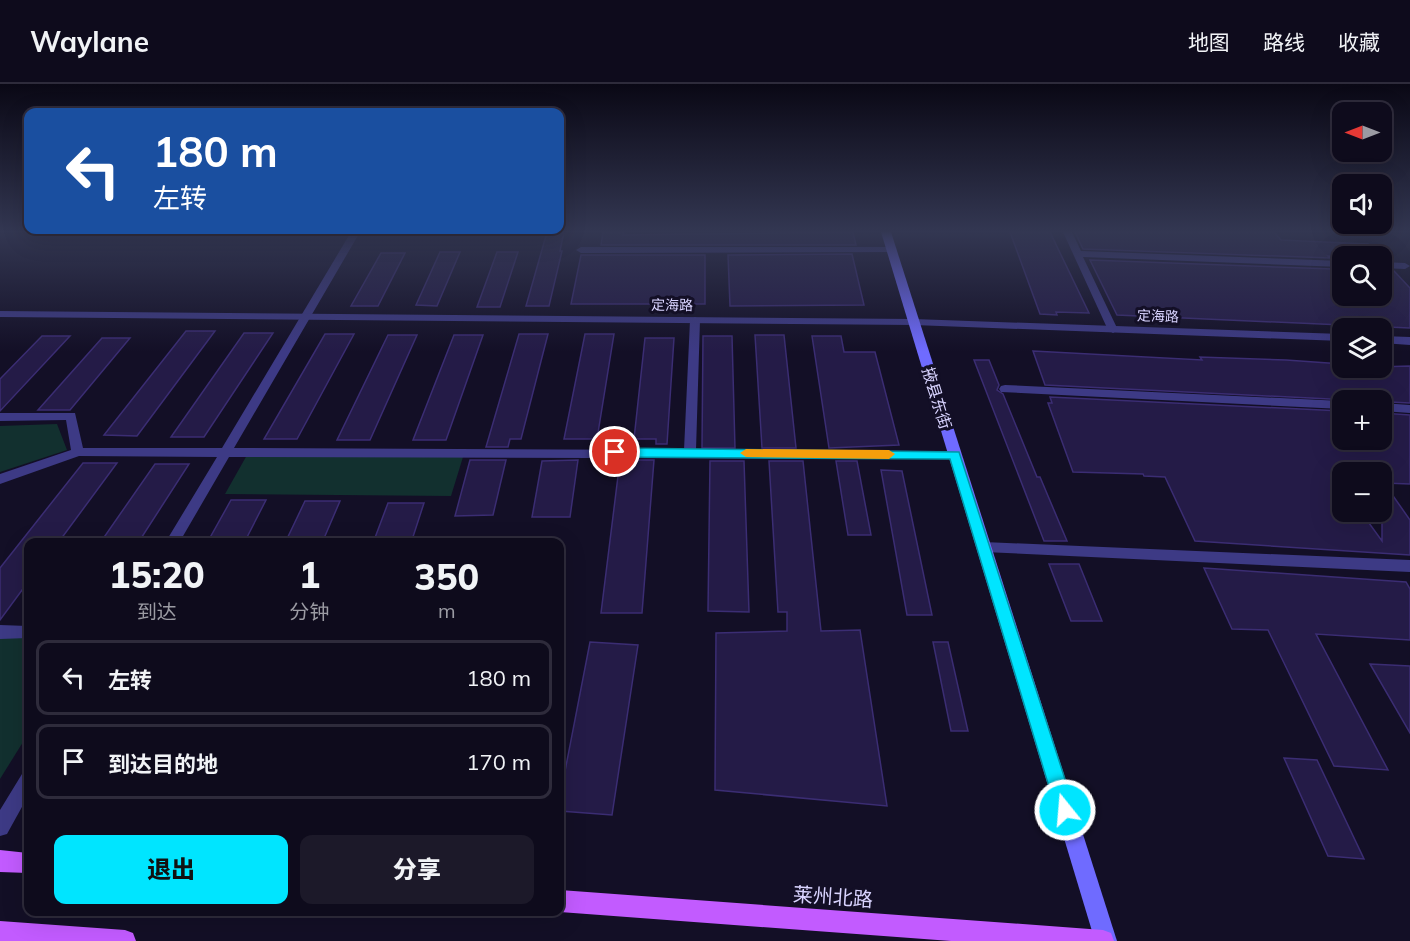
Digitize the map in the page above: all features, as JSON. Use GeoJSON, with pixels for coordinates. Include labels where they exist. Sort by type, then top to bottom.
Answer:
{"type":"FeatureCollection","features":[{"type":"Feature","properties":{"kind":"main road","name":"掖县东街"},"geometry":{"type":"LineString","coordinates":[[898,272],[1105,941]]}},
{"type":"Feature","properties":{"kind":"main road"},"geometry":{"type":"LineString","coordinates":[[0,861],[24,863]]}},
{"type":"Feature","properties":{"kind":"main road","name":"莱州北路"},"geometry":{"type":"LineString","coordinates":[[564,901],[1105,941]]}},
{"type":"Feature","properties":{"kind":"main road"},"geometry":{"type":"LineString","coordinates":[[0,932],[125,941]]}},
{"type":"Feature","properties":{"kind":"street"},"geometry":{"type":"LineString","coordinates":[[175,538],[333,272]]}},
{"type":"Feature","properties":{"kind":"street"},"geometry":{"type":"LineString","coordinates":[[1086,272],[1113,330]]}},
{"type":"Feature","properties":{"kind":"street","name":"定海路"},"geometry":{"type":"LineString","coordinates":[[0,314],[914,322],[1332,338]]}},
{"type":"Feature","properties":{"kind":"street"},"geometry":{"type":"LineString","coordinates":[[690,453],[695,320]]}},
{"type":"Feature","properties":{"kind":"street"},"geometry":{"type":"LineString","coordinates":[[1392,340],[1410,341]]}},
{"type":"Feature","properties":{"kind":"street"},"geometry":{"type":"LineString","coordinates":[[1005,389],[1332,405]]}},
{"type":"Feature","properties":{"kind":"street"},"geometry":{"type":"LineString","coordinates":[[1392,408],[1410,409]]}},
{"type":"Feature","properties":{"kind":"street"},"geometry":{"type":"LineString","coordinates":[[0,417],[71,416],[78,452]]}},
{"type":"Feature","properties":{"kind":"street"},"geometry":{"type":"LineString","coordinates":[[0,479],[78,452],[955,455]]}},
{"type":"Feature","properties":{"kind":"street"},"geometry":{"type":"LineString","coordinates":[[984,548],[1410,566]]}},
{"type":"Feature","properties":{"kind":"street"},"geometry":{"type":"LineString","coordinates":[[0,632],[24,632]]}},
{"type":"Feature","properties":{"kind":"street"},"geometry":{"type":"LineString","coordinates":[[0,827],[24,787]]}},
{"type":"Feature","properties":{"kind":"green space"},"geometry":{"type":"Polygon","coordinates":[[[57,424],[67,450],[0,472],[0,426],[57,424]]]}},
{"type":"Feature","properties":{"kind":"green space"},"geometry":{"type":"Polygon","coordinates":[[[247,455],[463,457],[451,496],[225,494],[247,455]]]}},
{"type":"Feature","properties":{"kind":"green space"},"geometry":{"type":"Polygon","coordinates":[[[24,635],[24,740],[0,779],[0,636],[24,635]]]}},
{"type":"Feature","properties":{"kind":"building"},"geometry":{"type":"Polygon","coordinates":[[[370,272],[395,272],[378,306],[351,306],[370,272]]]}},
{"type":"Feature","properties":{"kind":"building"},"geometry":{"type":"Polygon","coordinates":[[[431,272],[451,272],[437,306],[416,305],[431,272]]]}},
{"type":"Feature","properties":{"kind":"building"},"geometry":{"type":"Polygon","coordinates":[[[490,272],[511,272],[500,307],[477,307],[490,272]]]}},
{"type":"Feature","properties":{"kind":"building"},"geometry":{"type":"Polygon","coordinates":[[[536,272],[557,272],[549,306],[526,306],[536,272]]]}},
{"type":"Feature","properties":{"kind":"building"},"geometry":{"type":"Polygon","coordinates":[[[578,272],[705,272],[705,304],[571,304],[578,272]]]}},
{"type":"Feature","properties":{"kind":"building"},"geometry":{"type":"Polygon","coordinates":[[[729,272],[856,272],[864,305],[730,306],[729,272]]]}},
{"type":"Feature","properties":{"kind":"building"},"geometry":{"type":"Polygon","coordinates":[[[1025,272],[1069,272],[1089,313],[1040,314],[1025,272]]]}},
{"type":"Feature","properties":{"kind":"building"},"geometry":{"type":"Polygon","coordinates":[[[1096,272],[1332,272],[1332,306],[1392,306],[1392,272],[1395,272],[1410,288],[1410,328],[1392,327],[1392,318],[1332,318],[1332,325],[1117,315],[1096,272]]]}},
{"type":"Feature","properties":{"kind":"building"},"geometry":{"type":"Polygon","coordinates":[[[186,331],[215,331],[137,436],[104,435],[186,331]]]}},
{"type":"Feature","properties":{"kind":"building"},"geometry":{"type":"Polygon","coordinates":[[[244,333],[273,333],[204,437],[171,437],[244,333]]]}},
{"type":"Feature","properties":{"kind":"building"},"geometry":{"type":"Polygon","coordinates":[[[325,334],[354,334],[297,439],[264,439],[325,334]]]}},
{"type":"Feature","properties":{"kind":"building"},"geometry":{"type":"Polygon","coordinates":[[[519,334],[548,334],[521,439],[510,439],[508,447],[486,447],[519,334]]]}},
{"type":"Feature","properties":{"kind":"building"},"geometry":{"type":"Polygon","coordinates":[[[585,334],[614,334],[597,439],[564,439],[585,334]]]}},
{"type":"Feature","properties":{"kind":"building"},"geometry":{"type":"Polygon","coordinates":[[[388,335],[417,335],[370,440],[337,440],[388,335]]]}},
{"type":"Feature","properties":{"kind":"building"},"geometry":{"type":"Polygon","coordinates":[[[454,335],[483,335],[446,440],[413,440],[454,335]]]}},
{"type":"Feature","properties":{"kind":"building"},"geometry":{"type":"Polygon","coordinates":[[[755,335],[784,335],[796,448],[762,448],[755,335]]]}},
{"type":"Feature","properties":{"kind":"building"},"geometry":{"type":"Polygon","coordinates":[[[42,336],[70,336],[0,411],[0,379],[42,336]]]}},
{"type":"Feature","properties":{"kind":"building"},"geometry":{"type":"Polygon","coordinates":[[[703,336],[732,336],[735,448],[702,448],[703,336]]]}},
{"type":"Feature","properties":{"kind":"building"},"geometry":{"type":"Polygon","coordinates":[[[812,336],[841,336],[844,352],[875,352],[899,445],[829,448],[812,336]]]}},
{"type":"Feature","properties":{"kind":"building"},"geometry":{"type":"Polygon","coordinates":[[[102,338],[130,338],[70,410],[38,410],[102,338]]]}},
{"type":"Feature","properties":{"kind":"building"},"geometry":{"type":"Polygon","coordinates":[[[645,338],[674,338],[667,444],[656,444],[656,439],[634,439],[645,338]]]}},
{"type":"Feature","properties":{"kind":"building"},"geometry":{"type":"Polygon","coordinates":[[[1033,351],[1202,360],[1200,357],[1332,363],[1332,378],[1392,378],[1392,367],[1410,366],[1410,403],[1392,402],[1392,390],[1332,390],[1332,399],[1045,385],[1033,351]]]}},
{"type":"Feature","properties":{"kind":"building"},"geometry":{"type":"Polygon","coordinates":[[[974,360],[989,360],[999,385],[997,390],[1003,394],[1037,477],[1040,477],[1067,541],[1044,541],[974,360]]]}},
{"type":"Feature","properties":{"kind":"building"},"geometry":{"type":"Polygon","coordinates":[[[1050,397],[1332,411],[1332,450],[1392,450],[1392,414],[1410,415],[1410,484],[1392,483],[1392,462],[1332,462],[1332,522],[1368,522],[1382,541],[1382,522],[1392,522],[1392,494],[1410,520],[1410,555],[1195,541],[1165,477],[1144,476],[1143,474],[1073,472],[1048,403],[1052,403],[1050,397]]]}},
{"type":"Feature","properties":{"kind":"building"},"geometry":{"type":"Polygon","coordinates":[[[470,460],[506,460],[493,515],[455,516],[470,460]]]}},
{"type":"Feature","properties":{"kind":"building"},"geometry":{"type":"Polygon","coordinates":[[[578,460],[570,517],[532,517],[542,461],[578,460]]]}},
{"type":"Feature","properties":{"kind":"building"},"geometry":{"type":"Polygon","coordinates":[[[620,460],[654,460],[642,613],[601,613],[620,460]]]}},
{"type":"Feature","properties":{"kind":"building"},"geometry":{"type":"Polygon","coordinates":[[[710,461],[744,461],[749,612],[708,611],[710,461]]]}},
{"type":"Feature","properties":{"kind":"building"},"geometry":{"type":"Polygon","coordinates":[[[769,461],[803,461],[821,631],[860,630],[887,806],[715,790],[716,633],[787,631],[787,612],[778,612],[769,461]]]}},
{"type":"Feature","properties":{"kind":"building"},"geometry":{"type":"Polygon","coordinates":[[[836,461],[857,461],[871,535],[848,535],[836,461]]]}},
{"type":"Feature","properties":{"kind":"building"},"geometry":{"type":"Polygon","coordinates":[[[83,463],[117,463],[62,538],[24,538],[24,587],[0,620],[0,568],[83,463]]]}},
{"type":"Feature","properties":{"kind":"building"},"geometry":{"type":"Polygon","coordinates":[[[155,464],[189,464],[141,538],[103,538],[155,464]]]}},
{"type":"Feature","properties":{"kind":"building"},"geometry":{"type":"Polygon","coordinates":[[[881,470],[902,471],[932,615],[907,615],[881,470]]]}},
{"type":"Feature","properties":{"kind":"building"},"geometry":{"type":"Polygon","coordinates":[[[231,500],[266,500],[247,538],[210,538],[231,500]]]}},
{"type":"Feature","properties":{"kind":"building"},"geometry":{"type":"Polygon","coordinates":[[[305,501],[340,501],[324,538],[287,538],[305,501]]]}},
{"type":"Feature","properties":{"kind":"building"},"geometry":{"type":"Polygon","coordinates":[[[388,503],[424,503],[413,538],[375,538],[388,503]]]}},
{"type":"Feature","properties":{"kind":"building"},"geometry":{"type":"Polygon","coordinates":[[[1049,564],[1079,564],[1102,621],[1071,621],[1049,564]]]}},
{"type":"Feature","properties":{"kind":"building"},"geometry":{"type":"Polygon","coordinates":[[[1204,568],[1406,582],[1410,589],[1410,640],[1316,634],[1388,770],[1334,766],[1268,630],[1232,629],[1204,568]]]}},
{"type":"Feature","properties":{"kind":"building"},"geometry":{"type":"Polygon","coordinates":[[[590,642],[638,645],[612,815],[564,811],[564,776],[590,642]]]}},
{"type":"Feature","properties":{"kind":"building"},"geometry":{"type":"Polygon","coordinates":[[[933,642],[948,642],[968,731],[951,731],[933,642]]]}},
{"type":"Feature","properties":{"kind":"building"},"geometry":{"type":"Polygon","coordinates":[[[1370,664],[1410,666],[1410,733],[1370,664]]]}},
{"type":"Feature","properties":{"kind":"building"},"geometry":{"type":"Polygon","coordinates":[[[1284,758],[1317,760],[1364,859],[1328,856],[1284,758]]]}},
{"type":"Feature","properties":{"kind":"slow traffic"},"geometry":{"type":"LineString","coordinates":[[746,453],[889,454]]}},
{"type":"Feature","properties":{"kind":"route"},"geometry":{"type":"LineString","coordinates":[[615,452],[955,455],[1065,810]]}}]}
